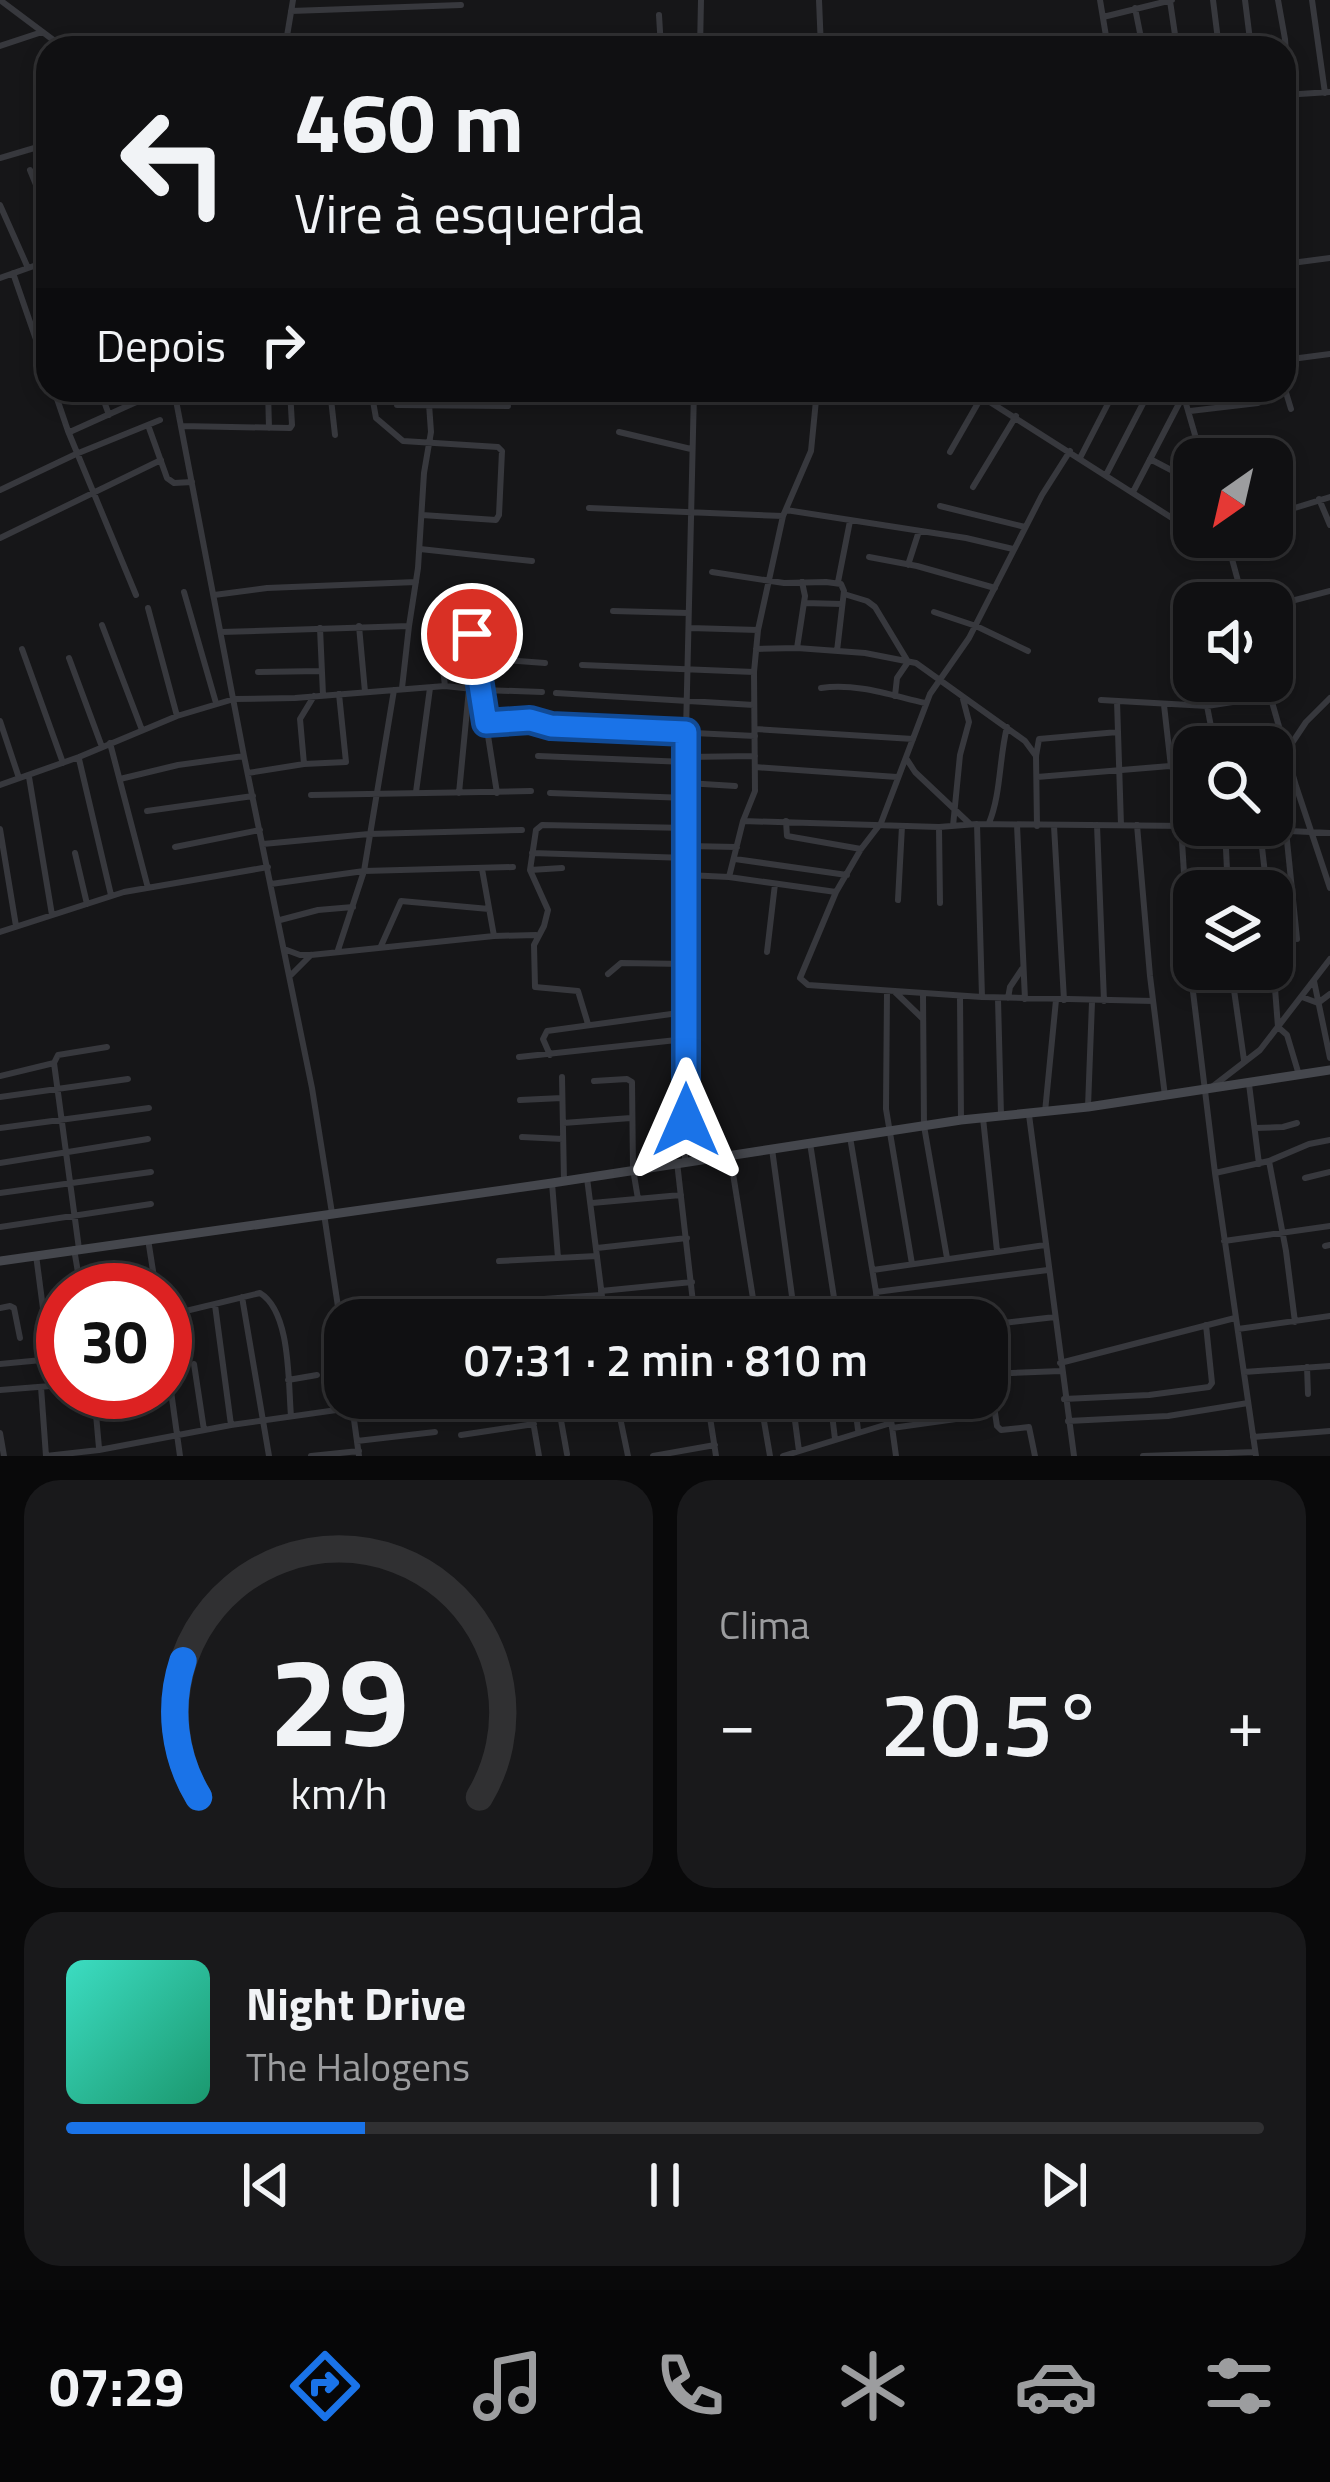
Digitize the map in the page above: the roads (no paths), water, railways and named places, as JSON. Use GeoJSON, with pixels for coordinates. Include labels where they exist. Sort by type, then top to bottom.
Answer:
{"type":"FeatureCollection","features":[{"type":"Feature","properties":{"kind":"street"},"geometry":{"type":"LineString","coordinates":[[0,0],[48,36]]}},
{"type":"Feature","properties":{"kind":"street"},"geometry":{"type":"LineString","coordinates":[[286,36],[293,0]]}},
{"type":"Feature","properties":{"kind":"street"},"geometry":{"type":"LineString","coordinates":[[700,36],[701,0]]}},
{"type":"Feature","properties":{"kind":"street"},"geometry":{"type":"LineString","coordinates":[[819,0],[820,36]]}},
{"type":"Feature","properties":{"kind":"street"},"geometry":{"type":"LineString","coordinates":[[1106,36],[1100,0],[1119,13]]}},
{"type":"Feature","properties":{"kind":"street"},"geometry":{"type":"LineString","coordinates":[[1103,16],[1171,0],[1176,36]]}},
{"type":"Feature","properties":{"kind":"street"},"geometry":{"type":"LineString","coordinates":[[1213,0],[1218,36]]}},
{"type":"Feature","properties":{"kind":"street"},"geometry":{"type":"LineString","coordinates":[[1245,0],[1250,36]]}},
{"type":"Feature","properties":{"kind":"street"},"geometry":{"type":"LineString","coordinates":[[1278,0],[1284,36]]}},
{"type":"Feature","properties":{"kind":"street"},"geometry":{"type":"LineString","coordinates":[[1296,95],[1328,93],[1312,0]]}},
{"type":"Feature","properties":{"kind":"street"},"geometry":{"type":"LineString","coordinates":[[291,10],[461,5]]}},
{"type":"Feature","properties":{"kind":"street"},"geometry":{"type":"LineString","coordinates":[[1136,8],[1141,36]]}},
{"type":"Feature","properties":{"kind":"street"},"geometry":{"type":"LineString","coordinates":[[658,15],[660,36]]}},
{"type":"Feature","properties":{"kind":"street"},"geometry":{"type":"LineString","coordinates":[[0,46],[42,32]]}},
{"type":"Feature","properties":{"kind":"street"},"geometry":{"type":"LineString","coordinates":[[0,158],[36,148]]}},
{"type":"Feature","properties":{"kind":"street"},"geometry":{"type":"LineString","coordinates":[[30,170],[36,185]]}},
{"type":"Feature","properties":{"kind":"street"},"geometry":{"type":"LineString","coordinates":[[0,205],[28,268]]}},
{"type":"Feature","properties":{"kind":"street"},"geometry":{"type":"LineString","coordinates":[[1296,262],[1330,258]]}},
{"type":"Feature","properties":{"kind":"street"},"geometry":{"type":"LineString","coordinates":[[0,278],[36,265]]}},
{"type":"Feature","properties":{"kind":"street"},"geometry":{"type":"LineString","coordinates":[[13,273],[36,339]]}},
{"type":"Feature","properties":{"kind":"street"},"geometry":{"type":"LineString","coordinates":[[1296,358],[1330,354]]}},
{"type":"Feature","properties":{"kind":"street"},"geometry":{"type":"LineString","coordinates":[[58,402],[136,596]]}},
{"type":"Feature","properties":{"kind":"street"},"geometry":{"type":"LineString","coordinates":[[104,402],[109,415]]}},
{"type":"Feature","properties":{"kind":"street"},"geometry":{"type":"LineString","coordinates":[[68,430],[76,431],[129,402]]}},
{"type":"Feature","properties":{"kind":"street"},"geometry":{"type":"LineString","coordinates":[[176,402],[312,1088],[339,1299]]}},
{"type":"Feature","properties":{"kind":"street"},"geometry":{"type":"LineString","coordinates":[[268,402],[269,429]]}},
{"type":"Feature","properties":{"kind":"street"},"geometry":{"type":"LineString","coordinates":[[181,426],[292,426],[291,402]]}},
{"type":"Feature","properties":{"kind":"street"},"geometry":{"type":"LineString","coordinates":[[331,402],[335,435]]}},
{"type":"Feature","properties":{"kind":"street"},"geometry":{"type":"LineString","coordinates":[[372,402],[378,421],[403,441],[500,448],[499,515],[494,521],[422,515]]}},
{"type":"Feature","properties":{"kind":"street"},"geometry":{"type":"LineString","coordinates":[[693,1299],[681,1162],[694,402]]}},
{"type":"Feature","properties":{"kind":"street"},"geometry":{"type":"LineString","coordinates":[[729,877],[742,820],[754,797],[758,630],[784,513],[811,451],[816,402]]}},
{"type":"Feature","properties":{"kind":"street"},"geometry":{"type":"LineString","coordinates":[[950,452],[977,402]]}},
{"type":"Feature","properties":{"kind":"street"},"geometry":{"type":"LineString","coordinates":[[995,402],[1173,518]]}},
{"type":"Feature","properties":{"kind":"street"},"geometry":{"type":"LineString","coordinates":[[1080,458],[1109,402]]}},
{"type":"Feature","properties":{"kind":"street"},"geometry":{"type":"LineString","coordinates":[[1106,475],[1144,402]]}},
{"type":"Feature","properties":{"kind":"street"},"geometry":{"type":"LineString","coordinates":[[1133,492],[1178,402]]}},
{"type":"Feature","properties":{"kind":"street"},"geometry":{"type":"LineString","coordinates":[[1186,402],[1196,438]]}},
{"type":"Feature","properties":{"kind":"street"},"geometry":{"type":"LineString","coordinates":[[1289,402],[1291,409]]}},
{"type":"Feature","properties":{"kind":"street"},"geometry":{"type":"LineString","coordinates":[[1188,411],[1258,403]]}},
{"type":"Feature","properties":{"kind":"street"},"geometry":{"type":"LineString","coordinates":[[338,950],[364,871],[409,626],[429,444],[428,404]]}},
{"type":"Feature","properties":{"kind":"street"},"geometry":{"type":"LineString","coordinates":[[397,405],[508,406]]}},
{"type":"Feature","properties":{"kind":"street"},"geometry":{"type":"LineString","coordinates":[[973,487],[1016,416]]}},
{"type":"Feature","properties":{"kind":"street"},"geometry":{"type":"LineString","coordinates":[[0,490],[160,420]]}},
{"type":"Feature","properties":{"kind":"street"},"geometry":{"type":"LineString","coordinates":[[148,425],[170,481],[192,482]]}},
{"type":"Feature","properties":{"kind":"street"},"geometry":{"type":"LineString","coordinates":[[619,432],[692,449]]}},
{"type":"Feature","properties":{"kind":"street"},"geometry":{"type":"LineString","coordinates":[[1070,451],[1013,549],[976,626],[925,704],[881,823],[836,892],[801,974],[802,982],[960,996],[1154,1001]]}},
{"type":"Feature","properties":{"kind":"street"},"geometry":{"type":"LineString","coordinates":[[1150,459],[1173,471]]}},
{"type":"Feature","properties":{"kind":"street"},"geometry":{"type":"LineString","coordinates":[[0,538],[161,460]]}},
{"type":"Feature","properties":{"kind":"street"},"geometry":{"type":"LineString","coordinates":[[1293,508],[1330,497]]}},
{"type":"Feature","properties":{"kind":"street"},"geometry":{"type":"LineString","coordinates":[[1318,500],[1330,525]]}},
{"type":"Feature","properties":{"kind":"street"},"geometry":{"type":"LineString","coordinates":[[940,506],[1025,527]]}},
{"type":"Feature","properties":{"kind":"street"},"geometry":{"type":"LineString","coordinates":[[589,508],[784,513],[1013,549]]}},
{"type":"Feature","properties":{"kind":"street"},"geometry":{"type":"LineString","coordinates":[[838,583],[850,521]]}},
{"type":"Feature","properties":{"kind":"street"},"geometry":{"type":"LineString","coordinates":[[908,565],[919,531]]}},
{"type":"Feature","properties":{"kind":"street"},"geometry":{"type":"LineString","coordinates":[[420,549],[532,560]]}},
{"type":"Feature","properties":{"kind":"street"},"geometry":{"type":"LineString","coordinates":[[869,557],[994,588]]}},
{"type":"Feature","properties":{"kind":"street"},"geometry":{"type":"LineString","coordinates":[[712,572],[838,583],[844,594],[837,651]]}},
{"type":"Feature","properties":{"kind":"street"},"geometry":{"type":"LineString","coordinates":[[214,595],[266,588],[416,582]]}},
{"type":"Feature","properties":{"kind":"street"},"geometry":{"type":"LineString","coordinates":[[797,648],[802,582]]}},
{"type":"Feature","properties":{"kind":"street"},"geometry":{"type":"LineString","coordinates":[[1293,601],[1330,591]]}},
{"type":"Feature","properties":{"kind":"street"},"geometry":{"type":"LineString","coordinates":[[184,592],[216,704]]}},
{"type":"Feature","properties":{"kind":"street"},"geometry":{"type":"LineString","coordinates":[[844,594],[873,605],[909,660]]}},
{"type":"Feature","properties":{"kind":"street"},"geometry":{"type":"LineString","coordinates":[[804,603],[842,604]]}},
{"type":"Feature","properties":{"kind":"street"},"geometry":{"type":"LineString","coordinates":[[148,608],[177,716]]}},
{"type":"Feature","properties":{"kind":"street"},"geometry":{"type":"LineString","coordinates":[[613,611],[688,613]]}},
{"type":"Feature","properties":{"kind":"street"},"geometry":{"type":"LineString","coordinates":[[934,612],[1028,651]]}},
{"type":"Feature","properties":{"kind":"street"},"geometry":{"type":"LineString","coordinates":[[101,625],[142,730]]}},
{"type":"Feature","properties":{"kind":"street"},"geometry":{"type":"LineString","coordinates":[[359,626],[365,692]]}},
{"type":"Feature","properties":{"kind":"street"},"geometry":{"type":"LineString","coordinates":[[220,632],[409,626]]}},
{"type":"Feature","properties":{"kind":"street"},"geometry":{"type":"LineString","coordinates":[[304,764],[300,719],[318,696],[320,628]]}},
{"type":"Feature","properties":{"kind":"street"},"geometry":{"type":"LineString","coordinates":[[688,628],[758,630]]}},
{"type":"Feature","properties":{"kind":"street"},"geometry":{"type":"LineString","coordinates":[[440,634],[445,686]]}},
{"type":"Feature","properties":{"kind":"street"},"geometry":{"type":"LineString","coordinates":[[472,634],[497,793]]}},
{"type":"Feature","properties":{"kind":"street"},"geometry":{"type":"LineString","coordinates":[[756,649],[797,648],[909,660],[1007,727],[1036,756]]}},
{"type":"Feature","properties":{"kind":"street"},"geometry":{"type":"LineString","coordinates":[[22,649],[63,763]]}},
{"type":"Feature","properties":{"kind":"street"},"geometry":{"type":"LineString","coordinates":[[69,658],[120,779],[148,888]]}},
{"type":"Feature","properties":{"kind":"street"},"geometry":{"type":"LineString","coordinates":[[477,658],[545,663]]}},
{"type":"Feature","properties":{"kind":"street"},"geometry":{"type":"LineString","coordinates":[[895,696],[897,678],[909,660]]}},
{"type":"Feature","properties":{"kind":"street"},"geometry":{"type":"LineString","coordinates":[[582,665],[754,672]]}},
{"type":"Feature","properties":{"kind":"street"},"geometry":{"type":"LineString","coordinates":[[258,672],[322,671]]}},
{"type":"Feature","properties":{"kind":"street"},"geometry":{"type":"LineString","coordinates":[[0,785],[177,716],[235,699],[445,686],[542,692]]}},
{"type":"Feature","properties":{"kind":"street"},"geometry":{"type":"LineString","coordinates":[[821,688],[847,686],[925,704]]}},
{"type":"Feature","properties":{"kind":"street"},"geometry":{"type":"LineString","coordinates":[[416,792],[430,688]]}},
{"type":"Feature","properties":{"kind":"street"},"geometry":{"type":"LineString","coordinates":[[459,793],[469,688]]}},
{"type":"Feature","properties":{"kind":"street"},"geometry":{"type":"LineString","coordinates":[[556,693],[754,705]]}},
{"type":"Feature","properties":{"kind":"street"},"geometry":{"type":"LineString","coordinates":[[248,773],[346,762],[339,694]]}},
{"type":"Feature","properties":{"kind":"street"},"geometry":{"type":"LineString","coordinates":[[953,826],[960,754],[969,722],[962,696]]}},
{"type":"Feature","properties":{"kind":"street"},"geometry":{"type":"LineString","coordinates":[[1293,742],[1330,698]]}},
{"type":"Feature","properties":{"kind":"street"},"geometry":{"type":"LineString","coordinates":[[1100,700],[1208,706],[1233,702]]}},
{"type":"Feature","properties":{"kind":"street"},"geometry":{"type":"LineString","coordinates":[[1117,701],[1121,825]]}},
{"type":"Feature","properties":{"kind":"street"},"geometry":{"type":"LineString","coordinates":[[1037,777],[1171,767],[1164,705]]}},
{"type":"Feature","properties":{"kind":"street"},"geometry":{"type":"LineString","coordinates":[[1208,706],[1211,726]]}},
{"type":"Feature","properties":{"kind":"street"},"geometry":{"type":"LineString","coordinates":[[969,722],[991,715]]}},
{"type":"Feature","properties":{"kind":"street"},"geometry":{"type":"LineString","coordinates":[[486,723],[530,720],[551,726],[913,739]]}},
{"type":"Feature","properties":{"kind":"street"},"geometry":{"type":"LineString","coordinates":[[0,721],[24,777],[52,915]]}},
{"type":"Feature","properties":{"kind":"street"},"geometry":{"type":"LineString","coordinates":[[988,824],[1007,727]]}},
{"type":"Feature","properties":{"kind":"street"},"geometry":{"type":"LineString","coordinates":[[1025,741],[1118,731]]}},
{"type":"Feature","properties":{"kind":"street"},"geometry":{"type":"LineString","coordinates":[[1036,826],[1040,739]]}},
{"type":"Feature","properties":{"kind":"street"},"geometry":{"type":"LineString","coordinates":[[120,779],[244,756]]}},
{"type":"Feature","properties":{"kind":"street"},"geometry":{"type":"LineString","coordinates":[[538,756],[686,760],[755,756]]}},
{"type":"Feature","properties":{"kind":"street"},"geometry":{"type":"LineString","coordinates":[[79,757],[111,896]]}},
{"type":"Feature","properties":{"kind":"street"},"geometry":{"type":"LineString","coordinates":[[906,758],[915,772],[974,824],[982,997]]}},
{"type":"Feature","properties":{"kind":"street"},"geometry":{"type":"LineString","coordinates":[[755,767],[897,777]]}},
{"type":"Feature","properties":{"kind":"street"},"geometry":{"type":"LineString","coordinates":[[1293,775],[1330,888]]}},
{"type":"Feature","properties":{"kind":"street"},"geometry":{"type":"LineString","coordinates":[[687,783],[735,786]]}},
{"type":"Feature","properties":{"kind":"street"},"geometry":{"type":"LineString","coordinates":[[311,795],[532,791]]}},
{"type":"Feature","properties":{"kind":"street"},"geometry":{"type":"LineString","coordinates":[[550,794],[687,798]]}},
{"type":"Feature","properties":{"kind":"street"},"geometry":{"type":"LineString","coordinates":[[147,811],[253,796]]}},
{"type":"Feature","properties":{"kind":"street"},"geometry":{"type":"LineString","coordinates":[[742,820],[939,827],[1173,826]]}},
{"type":"Feature","properties":{"kind":"street"},"geometry":{"type":"LineString","coordinates":[[786,821],[787,836],[861,849]]}},
{"type":"Feature","properties":{"kind":"street"},"geometry":{"type":"LineString","coordinates":[[898,900],[902,824]]}},
{"type":"Feature","properties":{"kind":"street"},"geometry":{"type":"LineString","coordinates":[[588,1024],[578,991],[535,987],[533,949],[548,910],[530,870],[536,830],[542,825],[687,828]]}},
{"type":"Feature","properties":{"kind":"street"},"geometry":{"type":"LineString","coordinates":[[1016,825],[1025,999]]}},
{"type":"Feature","properties":{"kind":"street"},"geometry":{"type":"LineString","coordinates":[[1097,825],[1104,1001]]}},
{"type":"Feature","properties":{"kind":"street"},"geometry":{"type":"LineString","coordinates":[[1137,825],[1165,1096]]}},
{"type":"Feature","properties":{"kind":"street"},"geometry":{"type":"LineString","coordinates":[[1045,1112],[1060,1000],[1054,826]]}},
{"type":"Feature","properties":{"kind":"street"},"geometry":{"type":"LineString","coordinates":[[939,827],[940,903]]}},
{"type":"Feature","properties":{"kind":"street"},"geometry":{"type":"LineString","coordinates":[[0,829],[16,927]]}},
{"type":"Feature","properties":{"kind":"street"},"geometry":{"type":"LineString","coordinates":[[175,847],[260,830]]}},
{"type":"Feature","properties":{"kind":"street"},"geometry":{"type":"LineString","coordinates":[[263,844],[369,833],[522,830]]}},
{"type":"Feature","properties":{"kind":"street"},"geometry":{"type":"LineString","coordinates":[[1293,832],[1330,833]]}},
{"type":"Feature","properties":{"kind":"street"},"geometry":{"type":"LineString","coordinates":[[688,846],[737,847]]}},
{"type":"Feature","properties":{"kind":"street"},"geometry":{"type":"LineString","coordinates":[[1143,1456],[1256,1454],[1190,967],[1182,846]]}},
{"type":"Feature","properties":{"kind":"street"},"geometry":{"type":"LineString","coordinates":[[1287,846],[1297,939]]}},
{"type":"Feature","properties":{"kind":"street"},"geometry":{"type":"LineString","coordinates":[[75,853],[86,904]]}},
{"type":"Feature","properties":{"kind":"street"},"geometry":{"type":"LineString","coordinates":[[532,854],[687,858]]}},
{"type":"Feature","properties":{"kind":"street"},"geometry":{"type":"LineString","coordinates":[[734,859],[848,875]]}},
{"type":"Feature","properties":{"kind":"street"},"geometry":{"type":"LineString","coordinates":[[0,932],[111,896],[268,867]]}},
{"type":"Feature","properties":{"kind":"street"},"geometry":{"type":"LineString","coordinates":[[271,884],[364,871],[514,867]]}},
{"type":"Feature","properties":{"kind":"street"},"geometry":{"type":"LineString","coordinates":[[530,870],[562,868]]}},
{"type":"Feature","properties":{"kind":"street"},"geometry":{"type":"LineString","coordinates":[[482,869],[494,936]]}},
{"type":"Feature","properties":{"kind":"street"},"geometry":{"type":"LineString","coordinates":[[687,874],[836,892]]}},
{"type":"Feature","properties":{"kind":"street"},"geometry":{"type":"LineString","coordinates":[[766,952],[775,883]]}},
{"type":"Feature","properties":{"kind":"street"},"geometry":{"type":"LineString","coordinates":[[381,946],[401,901],[489,909]]}},
{"type":"Feature","properties":{"kind":"street"},"geometry":{"type":"LineString","coordinates":[[278,921],[353,907]]}},
{"type":"Feature","properties":{"kind":"street"},"geometry":{"type":"LineString","coordinates":[[284,949],[311,955],[539,935]]}},
{"type":"Feature","properties":{"kind":"street"},"geometry":{"type":"LineString","coordinates":[[289,978],[311,955]]}},
{"type":"Feature","properties":{"kind":"street"},"geometry":{"type":"LineString","coordinates":[[1208,1089],[1260,1050],[1330,958]]}},
{"type":"Feature","properties":{"kind":"street"},"geometry":{"type":"LineString","coordinates":[[608,974],[621,963],[685,964]]}},
{"type":"Feature","properties":{"kind":"street"},"geometry":{"type":"LineString","coordinates":[[1001,1115],[1003,998],[1024,967]]}},
{"type":"Feature","properties":{"kind":"street"},"geometry":{"type":"LineString","coordinates":[[1314,981],[1330,1058]]}},
{"type":"Feature","properties":{"kind":"street"},"geometry":{"type":"LineString","coordinates":[[1234,990],[1244,1061]]}},
{"type":"Feature","properties":{"kind":"street"},"geometry":{"type":"LineString","coordinates":[[1275,990],[1278,1027],[1287,1035],[1299,1075]]}},
{"type":"Feature","properties":{"kind":"street"},"geometry":{"type":"LineString","coordinates":[[891,991],[923,1013]]}},
{"type":"Feature","properties":{"kind":"street"},"geometry":{"type":"LineString","coordinates":[[891,991],[888,1131],[912,1264]]}},
{"type":"Feature","properties":{"kind":"street"},"geometry":{"type":"LineString","coordinates":[[923,993],[924,1126],[947,1258]]}},
{"type":"Feature","properties":{"kind":"street"},"geometry":{"type":"LineString","coordinates":[[923,1013],[937,994]]}},
{"type":"Feature","properties":{"kind":"street"},"geometry":{"type":"LineString","coordinates":[[1318,1003],[1330,994]]}},
{"type":"Feature","properties":{"kind":"street"},"geometry":{"type":"LineString","coordinates":[[960,996],[961,1120]]}},
{"type":"Feature","properties":{"kind":"street"},"geometry":{"type":"LineString","coordinates":[[1302,997],[1318,1003]]}},
{"type":"Feature","properties":{"kind":"street"},"geometry":{"type":"LineString","coordinates":[[1088,1107],[1092,1001]]}},
{"type":"Feature","properties":{"kind":"street"},"geometry":{"type":"LineString","coordinates":[[550,1055],[545,1033],[686,1012]]}},
{"type":"Feature","properties":{"kind":"street"},"geometry":{"type":"LineString","coordinates":[[518,1057],[686,1039]]}},
{"type":"Feature","properties":{"kind":"street"},"geometry":{"type":"LineString","coordinates":[[79,1263],[54,1063],[58,1055],[107,1047]]}},
{"type":"Feature","properties":{"kind":"street"},"geometry":{"type":"LineString","coordinates":[[0,1076],[54,1063]]}},
{"type":"Feature","properties":{"kind":"street"},"geometry":{"type":"LineString","coordinates":[[0,1261],[1330,1070]]}},
{"type":"Feature","properties":{"kind":"street"},"geometry":{"type":"LineString","coordinates":[[558,1258],[562,1077]]}},
{"type":"Feature","properties":{"kind":"street"},"geometry":{"type":"LineString","coordinates":[[0,1097],[128,1078]]}},
{"type":"Feature","properties":{"kind":"street"},"geometry":{"type":"LineString","coordinates":[[594,1082],[631,1080],[638,1199]]}},
{"type":"Feature","properties":{"kind":"street"},"geometry":{"type":"LineString","coordinates":[[1249,1082],[1259,1164]]}},
{"type":"Feature","properties":{"kind":"street"},"geometry":{"type":"LineString","coordinates":[[520,1100],[562,1098]]}},
{"type":"Feature","properties":{"kind":"street"},"geometry":{"type":"LineString","coordinates":[[0,1128],[148,1108]]}},
{"type":"Feature","properties":{"kind":"street"},"geometry":{"type":"LineString","coordinates":[[1029,1114],[1074,1456]]}},
{"type":"Feature","properties":{"kind":"street"},"geometry":{"type":"LineString","coordinates":[[983,1117],[998,1251]]}},
{"type":"Feature","properties":{"kind":"street"},"geometry":{"type":"LineString","coordinates":[[563,1124],[631,1118]]}},
{"type":"Feature","properties":{"kind":"street"},"geometry":{"type":"LineString","coordinates":[[1255,1128],[1298,1123]]}},
{"type":"Feature","properties":{"kind":"street"},"geometry":{"type":"LineString","coordinates":[[522,1137],[563,1139]]}},
{"type":"Feature","properties":{"kind":"street"},"geometry":{"type":"LineString","coordinates":[[850,1137],[876,1299]]}},
{"type":"Feature","properties":{"kind":"street"},"geometry":{"type":"LineString","coordinates":[[0,1163],[148,1139]]}},
{"type":"Feature","properties":{"kind":"street"},"geometry":{"type":"LineString","coordinates":[[1215,1173],[1330,1140]]}},
{"type":"Feature","properties":{"kind":"street"},"geometry":{"type":"LineString","coordinates":[[810,1144],[834,1299]]}},
{"type":"Feature","properties":{"kind":"street"},"geometry":{"type":"LineString","coordinates":[[772,1149],[792,1299]]}},
{"type":"Feature","properties":{"kind":"street"},"geometry":{"type":"LineString","coordinates":[[730,1155],[753,1299]]}},
{"type":"Feature","properties":{"kind":"street"},"geometry":{"type":"LineString","coordinates":[[1269,1161],[1295,1322]]}},
{"type":"Feature","properties":{"kind":"street"},"geometry":{"type":"LineString","coordinates":[[0,1193],[151,1172]]}},
{"type":"Feature","properties":{"kind":"street"},"geometry":{"type":"LineString","coordinates":[[1305,1178],[1330,1172]]}},
{"type":"Feature","properties":{"kind":"street"},"geometry":{"type":"LineString","coordinates":[[587,1178],[602,1299]]}},
{"type":"Feature","properties":{"kind":"street"},"geometry":{"type":"LineString","coordinates":[[592,1203],[681,1195]]}},
{"type":"Feature","properties":{"kind":"street"},"geometry":{"type":"LineString","coordinates":[[0,1227],[151,1204]]}},
{"type":"Feature","properties":{"kind":"street"},"geometry":{"type":"LineString","coordinates":[[1224,1240],[1330,1226]]}},
{"type":"Feature","properties":{"kind":"street"},"geometry":{"type":"LineString","coordinates":[[500,1262],[687,1238]]}},
{"type":"Feature","properties":{"kind":"street"},"geometry":{"type":"LineString","coordinates":[[148,1239],[152,1263]]}},
{"type":"Feature","properties":{"kind":"street"},"geometry":{"type":"LineString","coordinates":[[873,1270],[1046,1245]]}},
{"type":"Feature","properties":{"kind":"street"},"geometry":{"type":"LineString","coordinates":[[36,1255],[37,1263]]}},
{"type":"Feature","properties":{"kind":"street"},"geometry":{"type":"LineString","coordinates":[[858,1299],[1048,1270]]}},
{"type":"Feature","properties":{"kind":"street"},"geometry":{"type":"LineString","coordinates":[[534,1299],[692,1282]]}},
{"type":"Feature","properties":{"kind":"street"},"geometry":{"type":"LineString","coordinates":[[192,1310],[260,1292],[272,1303],[280,1324],[291,1416]]}},
{"type":"Feature","properties":{"kind":"street"},"geometry":{"type":"LineString","coordinates":[[242,1297],[269,1456]]}},
{"type":"Feature","properties":{"kind":"street"},"geometry":{"type":"LineString","coordinates":[[215,1304],[231,1425]]}},
{"type":"Feature","properties":{"kind":"street"},"geometry":{"type":"LineString","coordinates":[[1294,1307],[1309,1319]]}},
{"type":"Feature","properties":{"kind":"street"},"geometry":{"type":"LineString","coordinates":[[0,1308],[14,1308],[20,1338]]}},
{"type":"Feature","properties":{"kind":"street"},"geometry":{"type":"LineString","coordinates":[[1237,1329],[1330,1316]]}},
{"type":"Feature","properties":{"kind":"street"},"geometry":{"type":"LineString","coordinates":[[1008,1322],[1054,1317]]}},
{"type":"Feature","properties":{"kind":"street"},"geometry":{"type":"LineString","coordinates":[[1008,1372],[1061,1367],[1235,1318]]}},
{"type":"Feature","properties":{"kind":"street"},"geometry":{"type":"LineString","coordinates":[[1064,1399],[1209,1387],[1206,1325]]}},
{"type":"Feature","properties":{"kind":"street"},"geometry":{"type":"LineString","coordinates":[[0,1364],[36,1361]]}},
{"type":"Feature","properties":{"kind":"street"},"geometry":{"type":"LineString","coordinates":[[194,1364],[204,1430]]}},
{"type":"Feature","properties":{"kind":"street"},"geometry":{"type":"LineString","coordinates":[[1243,1372],[1330,1366]]}},
{"type":"Feature","properties":{"kind":"street"},"geometry":{"type":"LineString","coordinates":[[1307,1367],[1308,1394]]}},
{"type":"Feature","properties":{"kind":"street"},"geometry":{"type":"LineString","coordinates":[[288,1380],[317,1375]]}},
{"type":"Feature","properties":{"kind":"street"},"geometry":{"type":"LineString","coordinates":[[0,1390],[36,1387]]}},
{"type":"Feature","properties":{"kind":"street"},"geometry":{"type":"LineString","coordinates":[[1068,1421],[1168,1416],[1248,1403]]}},
{"type":"Feature","properties":{"kind":"street"},"geometry":{"type":"LineString","coordinates":[[43,1419],[46,1456],[324,1412]]}},
{"type":"Feature","properties":{"kind":"street"},"geometry":{"type":"LineString","coordinates":[[96,1419],[99,1450]]}},
{"type":"Feature","properties":{"kind":"street"},"geometry":{"type":"LineString","coordinates":[[174,1419],[180,1456]]}},
{"type":"Feature","properties":{"kind":"street"},"geometry":{"type":"LineString","coordinates":[[354,1419],[359,1450]]}},
{"type":"Feature","properties":{"kind":"street"},"geometry":{"type":"LineString","coordinates":[[533,1419],[539,1456]]}},
{"type":"Feature","properties":{"kind":"street"},"geometry":{"type":"LineString","coordinates":[[561,1419],[567,1454]]}},
{"type":"Feature","properties":{"kind":"street"},"geometry":{"type":"LineString","coordinates":[[619,1419],[628,1456]]}},
{"type":"Feature","properties":{"kind":"street"},"geometry":{"type":"LineString","coordinates":[[711,1419],[716,1456]]}},
{"type":"Feature","properties":{"kind":"street"},"geometry":{"type":"LineString","coordinates":[[764,1419],[770,1456]]}},
{"type":"Feature","properties":{"kind":"street"},"geometry":{"type":"LineString","coordinates":[[795,1419],[799,1451]]}},
{"type":"Feature","properties":{"kind":"street"},"geometry":{"type":"LineString","coordinates":[[833,1419],[835,1438]]}},
{"type":"Feature","properties":{"kind":"street"},"geometry":{"type":"LineString","coordinates":[[856,1419],[858,1432]]}},
{"type":"Feature","properties":{"kind":"street"},"geometry":{"type":"LineString","coordinates":[[891,1419],[896,1456]]}},
{"type":"Feature","properties":{"kind":"street"},"geometry":{"type":"LineString","coordinates":[[782,1456],[810,1452],[858,1432],[954,1419]]}},
{"type":"Feature","properties":{"kind":"street"},"geometry":{"type":"LineString","coordinates":[[995,1419],[1001,1430],[1029,1427],[1035,1456]]}},
{"type":"Feature","properties":{"kind":"street"},"geometry":{"type":"LineString","coordinates":[[461,1435],[534,1424]]}},
{"type":"Feature","properties":{"kind":"street"},"geometry":{"type":"LineString","coordinates":[[1253,1436],[1330,1430]]}},
{"type":"Feature","properties":{"kind":"street"},"geometry":{"type":"LineString","coordinates":[[311,1456],[435,1432]]}},
{"type":"Feature","properties":{"kind":"street"},"geometry":{"type":"LineString","coordinates":[[0,1433],[4,1456]]}},
{"type":"Feature","properties":{"kind":"street"},"geometry":{"type":"LineString","coordinates":[[652,1456],[715,1445]]}}]}
